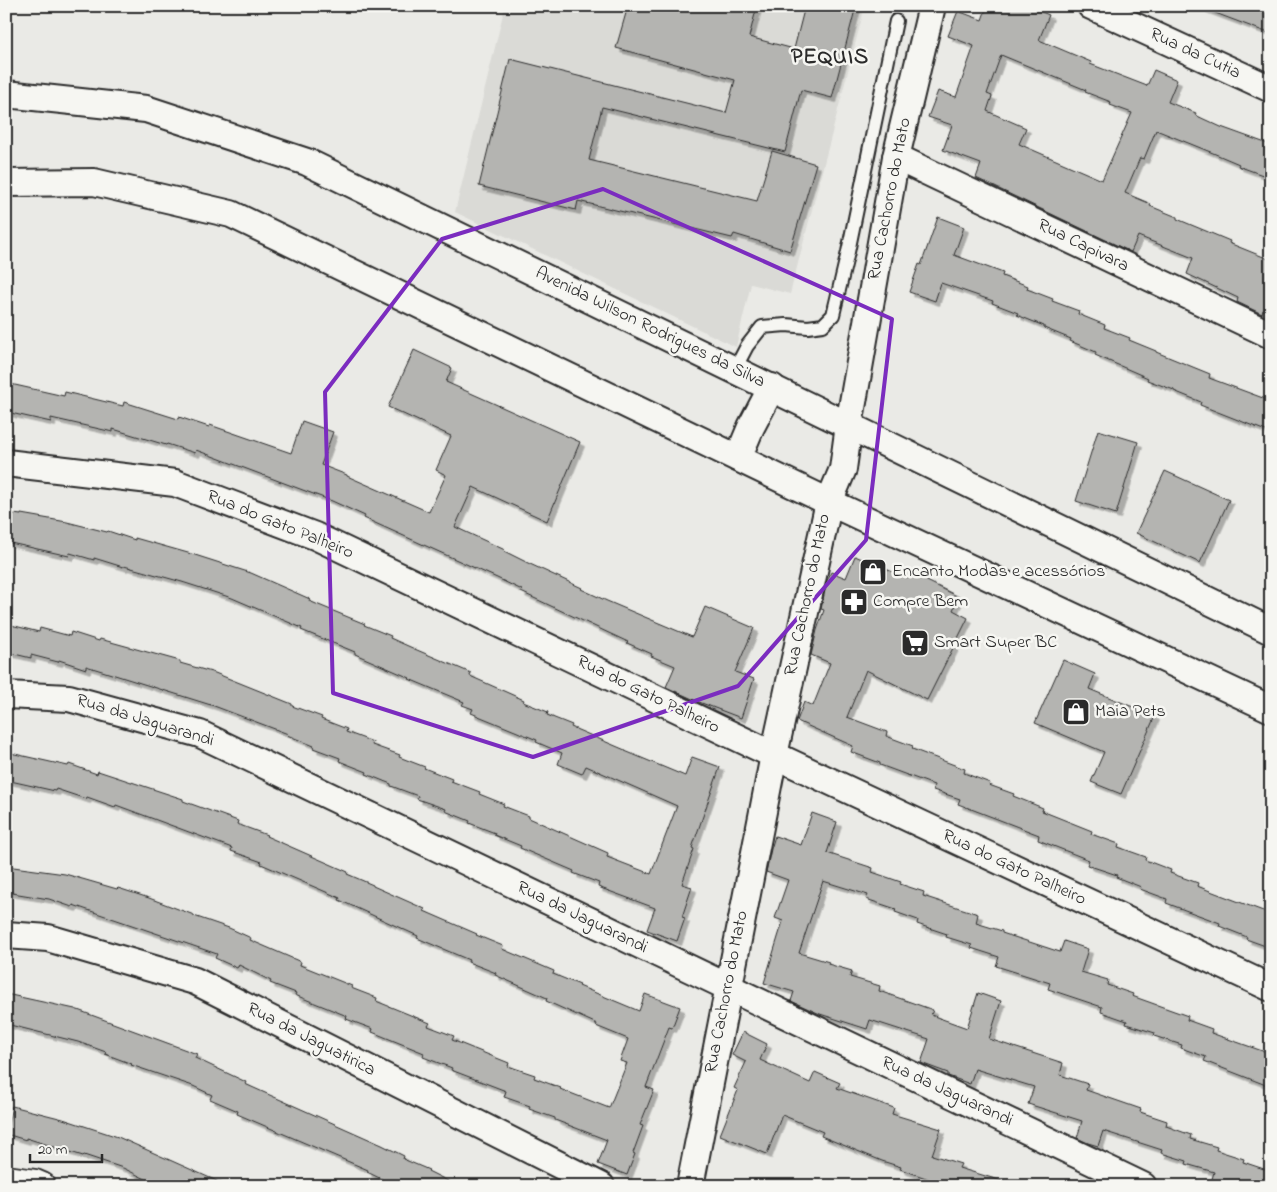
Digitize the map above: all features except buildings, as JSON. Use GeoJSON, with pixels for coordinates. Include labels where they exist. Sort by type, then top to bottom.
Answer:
{"type":"FeatureCollection","features":[{"type":"Feature","properties":{"kind":"street","name":"Rua Cachorro do Mato"},"geometry":{"type":"LineString","coordinates":[[690,1186],[774,755],[828,502],[843,469],[896,157],[932,6]]}},
{"type":"Feature","properties":{"kind":"street","name":"Rua da Cutia"},"geometry":{"type":"LineString","coordinates":[[1091,6],[1271,89]]}},
{"type":"Feature","properties":{"kind":"street","name":"Avenida Wilson Rodrigues da Silva"},"geometry":{"type":"LineString","coordinates":[[6,94],[146,109],[307,162],[1271,631]]}},
{"type":"Feature","properties":{"kind":"street","name":"Rua Capivara"},"geometry":{"type":"LineString","coordinates":[[896,157],[1271,335]]}},
{"type":"Feature","properties":{"kind":"street"},"geometry":{"type":"LineString","coordinates":[[6,183],[94,182],[231,214],[828,502],[1271,709]]}},
{"type":"Feature","properties":{"kind":"street"},"geometry":{"type":"LineString","coordinates":[[738,458],[751,427],[772,388]]}},
{"type":"Feature","properties":{"kind":"street","name":"Rua do Gato Palheiro"},"geometry":{"type":"LineString","coordinates":[[6,463],[175,483],[315,536],[774,755],[1271,988]]}},
{"type":"Feature","properties":{"kind":"street","name":"Rua da Jaguarandi"},"geometry":{"type":"LineString","coordinates":[[6,694],[69,698],[200,734],[1143,1186]]}},
{"type":"Feature","properties":{"kind":"street","name":"Rua da Jaguatirica"},"geometry":{"type":"LineString","coordinates":[[6,934],[48,938],[195,981],[601,1186]]}},
{"type":"Feature","properties":{"kind":"street"},"geometry":{"type":"LineString","coordinates":[[6,1179],[35,1182],[42,1186]]}},
{"type":"Feature","properties":{"kind":"lane"},"geometry":{"type":"LineString","coordinates":[[734,369],[747,346],[762,327],[786,325],[808,327],[823,325],[833,316],[896,22]]}},
{"type":"Feature","properties":{"kind":"highlighted area"},"geometry":{"type":"Polygon","coordinates":[[[603,189],[892,319],[866,540],[738,686],[533,757],[333,693],[325,392],[442,239],[603,189]]]}},
{"type":"Feature","properties":{"kind":"shaded area"},"geometry":{"type":"Polygon","coordinates":[[[505,6],[865,6],[790,294],[751,284],[736,347],[455,212],[505,6]]]}},
{"type":"Feature","properties":{"kind":"place","name":"Encanto Modas e acessórios"},"geometry":{"type":"Point","coordinates":[873,572]}},
{"type":"Feature","properties":{"kind":"place","name":"Compre Bem"},"geometry":{"type":"Point","coordinates":[854,602]}},
{"type":"Feature","properties":{"kind":"place","name":"Smart Super BC"},"geometry":{"type":"Point","coordinates":[915,643]}},
{"type":"Feature","properties":{"kind":"place","name":"Maia Pets"},"geometry":{"type":"Point","coordinates":[1076,712]}},
{"type":"Feature","properties":{"kind":"district","name":"PEQUIS"},"geometry":{"type":"Point","coordinates":[830,58]}}]}
